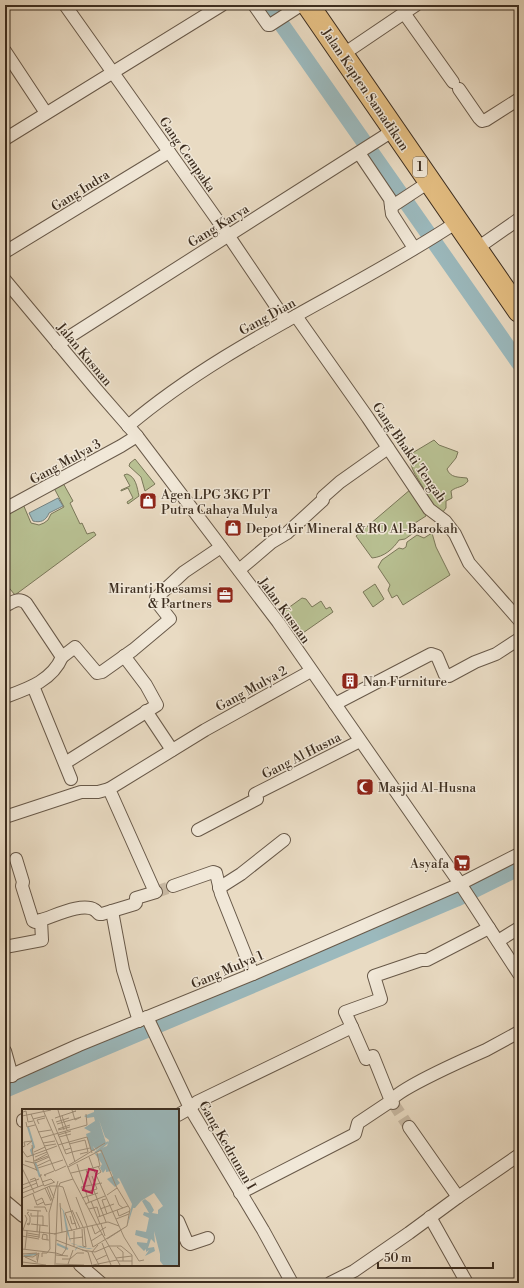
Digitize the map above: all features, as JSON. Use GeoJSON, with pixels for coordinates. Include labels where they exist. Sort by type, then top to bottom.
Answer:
{"type":"FeatureCollection","features":[{"type":"Feature","properties":{"kind":"highway","name":"Jalan Kapten Samadikun"},"geometry":{"type":"LineString","coordinates":[[308,5],[394,130],[421,187],[449,228],[476,249],[519,311]]}},
{"type":"Feature","properties":{"kind":"street","name":"Gang Cempaka"},"geometry":{"type":"LineString","coordinates":[[65,5],[228,235],[291,318]]}},
{"type":"Feature","properties":{"kind":"street"},"geometry":{"type":"LineString","coordinates":[[5,139],[222,5]]}},
{"type":"Feature","properties":{"kind":"street"},"geometry":{"type":"LineString","coordinates":[[254,5],[266,24],[270,25],[301,5]]}},
{"type":"Feature","properties":{"kind":"street"},"geometry":{"type":"LineString","coordinates":[[342,55],[416,5]]}},
{"type":"Feature","properties":{"kind":"street"},"geometry":{"type":"LineString","coordinates":[[404,13],[482,121],[519,99]]}},
{"type":"Feature","properties":{"kind":"street"},"geometry":{"type":"LineString","coordinates":[[5,51],[46,113]]}},
{"type":"Feature","properties":{"kind":"street","name":"Gang Karya"},"geometry":{"type":"LineString","coordinates":[[58,344],[394,130]]}},
{"type":"Feature","properties":{"kind":"street"},"geometry":{"type":"LineString","coordinates":[[362,151],[394,206]]}},
{"type":"Feature","properties":{"kind":"street","name":"Gang Indra"},"geometry":{"type":"LineString","coordinates":[[5,252],[169,152]]}},
{"type":"Feature","properties":{"kind":"street"},"geometry":{"type":"LineString","coordinates":[[414,248],[392,214],[394,206],[421,187]]}},
{"type":"Feature","properties":{"kind":"street"},"geometry":{"type":"LineString","coordinates":[[476,249],[519,219]]}},
{"type":"Feature","properties":{"kind":"street","name":"Gang Dian"},"geometry":{"type":"LineString","coordinates":[[128,426],[151,406],[254,339],[449,228]]}},
{"type":"Feature","properties":{"kind":"street","name":"Jalan Kusnan"},"geometry":{"type":"LineString","coordinates":[[5,280],[128,426],[130,440],[221,547],[278,622],[462,886],[519,974]]}},
{"type":"Feature","properties":{"kind":"street","name":"Gang Bhakti Tengah"},"geometry":{"type":"LineString","coordinates":[[291,318],[388,448],[429,509],[445,521],[452,530],[469,563],[519,620]]}},
{"type":"Feature","properties":{"kind":"street","name":"Gang Mulya 3"},"geometry":{"type":"LineString","coordinates":[[5,509],[130,440]]}},
{"type":"Feature","properties":{"kind":"street"},"geometry":{"type":"LineString","coordinates":[[239,570],[272,542],[287,533],[340,482],[388,448]]}},
{"type":"Feature","properties":{"kind":"street"},"geometry":{"type":"LineString","coordinates":[[5,697],[43,681],[59,664],[62,657],[75,647],[97,673],[102,672],[133,650],[170,619],[170,617],[156,601],[156,598],[184,572],[221,547]]}},
{"type":"Feature","properties":{"kind":"street"},"geometry":{"type":"LineString","coordinates":[[5,606],[16,600],[22,600],[26,603],[62,657]]}},
{"type":"Feature","properties":{"kind":"street"},"geometry":{"type":"LineString","coordinates":[[335,704],[431,654],[437,656],[445,675],[449,676],[475,662],[496,654],[519,639]]}},
{"type":"Feature","properties":{"kind":"street"},"geometry":{"type":"LineString","coordinates":[[65,763],[157,705],[146,685],[124,656]]}},
{"type":"Feature","properties":{"kind":"street","name":"Gang Mulya 2"},"geometry":{"type":"LineString","coordinates":[[109,789],[205,730],[312,671]]}},
{"type":"Feature","properties":{"kind":"street"},"geometry":{"type":"LineString","coordinates":[[33,686],[71,779]]}},
{"type":"Feature","properties":{"kind":"street"},"geometry":{"type":"LineString","coordinates":[[146,712],[172,750]]}},
{"type":"Feature","properties":{"kind":"street","name":"Gang Al Husna"},"geometry":{"type":"LineString","coordinates":[[198,830],[257,799],[255,794],[360,741]]}},
{"type":"Feature","properties":{"kind":"street"},"geometry":{"type":"LineString","coordinates":[[5,817],[80,792],[98,792],[109,789],[156,892],[136,898],[135,904],[112,911],[99,914],[90,908],[82,907],[35,922],[33,920],[22,886],[23,882],[16,859]]}},
{"type":"Feature","properties":{"kind":"street"},"geometry":{"type":"LineString","coordinates":[[219,888],[241,874],[284,840]]}},
{"type":"Feature","properties":{"kind":"street","name":"Gang Mulya 1"},"geometry":{"type":"LineString","coordinates":[[9,1077],[79,1045],[148,1024],[253,974],[462,886],[519,854]]}},
{"type":"Feature","properties":{"kind":"street"},"geometry":{"type":"LineString","coordinates":[[173,886],[215,872],[219,883],[219,888],[253,974]]}},
{"type":"Feature","properties":{"kind":"street","name":"Gang Kedrunan I"},"geometry":{"type":"LineString","coordinates":[[112,911],[123,970],[148,1024],[190,1108],[263,1230],[292,1283]]}},
{"type":"Feature","properties":{"kind":"street"},"geometry":{"type":"LineString","coordinates":[[5,947],[42,940],[41,920]]}},
{"type":"Feature","properties":{"kind":"street"},"geometry":{"type":"LineString","coordinates":[[392,1102],[373,1056],[366,1059],[345,1012],[381,999],[374,976],[421,960],[427,960],[489,928]]}},
{"type":"Feature","properties":{"kind":"street"},"geometry":{"type":"LineString","coordinates":[[498,941],[519,928]]}},
{"type":"Feature","properties":{"kind":"street"},"geometry":{"type":"LineString","coordinates":[[179,1114],[197,1102],[352,1027]]}},
{"type":"Feature","properties":{"kind":"street"},"geometry":{"type":"LineString","coordinates":[[240,1193],[355,1134],[358,1122],[392,1102],[396,1095],[427,1077],[488,1049],[519,1032]]}},
{"type":"Feature","properties":{"kind":"street"},"geometry":{"type":"LineString","coordinates":[[5,1051],[9,1077]]}},
{"type":"Feature","properties":{"kind":"street"},"geometry":{"type":"LineString","coordinates":[[409,1127],[458,1197]]}},
{"type":"Feature","properties":{"kind":"street"},"geometry":{"type":"LineString","coordinates":[[330,1283],[354,1271],[519,1155]]}},
{"type":"Feature","properties":{"kind":"street"},"geometry":{"type":"LineString","coordinates":[[430,1217],[467,1283]]}},
{"type":"Feature","properties":{"kind":"street"},"geometry":{"type":"LineString","coordinates":[[179,1223],[187,1242],[190,1244],[208,1238]]}},
{"type":"Feature","properties":{"kind":"street"},"geometry":{"type":"LineString","coordinates":[[81,1266],[102,1283]]}},
{"type":"Feature","properties":{"kind":"green space"},"geometry":{"type":"Polygon","coordinates":[[[434,440],[439,445],[458,452],[456,458],[447,469],[448,472],[453,476],[467,478],[468,481],[464,485],[451,491],[452,498],[446,501],[446,508],[442,513],[431,504],[414,472],[411,461],[411,456],[414,452],[434,440]]]}},
{"type":"Feature","properties":{"kind":"green space"},"geometry":{"type":"Polygon","coordinates":[[[135,459],[155,484],[145,491],[141,477],[129,466],[135,459]]]}},
{"type":"Feature","properties":{"kind":"green space"},"geometry":{"type":"Polygon","coordinates":[[[127,474],[134,480],[139,496],[128,504],[127,502],[133,498],[128,488],[121,491],[130,486],[124,475],[127,474]]]}},
{"type":"Feature","properties":{"kind":"green space"},"geometry":{"type":"Polygon","coordinates":[[[63,483],[73,501],[70,503],[80,524],[82,523],[87,534],[94,532],[96,535],[15,595],[5,583],[5,513],[23,504],[31,523],[39,525],[44,523],[48,520],[51,514],[64,507],[54,488],[63,483]]]}},
{"type":"Feature","properties":{"kind":"green space"},"geometry":{"type":"Polygon","coordinates":[[[411,489],[426,516],[415,523],[415,532],[405,539],[399,540],[384,554],[372,558],[356,536],[411,489]]]}},
{"type":"Feature","properties":{"kind":"green space"},"geometry":{"type":"Polygon","coordinates":[[[432,533],[436,547],[450,575],[403,605],[397,595],[392,598],[388,590],[390,585],[378,567],[382,560],[399,548],[403,549],[406,547],[407,542],[417,535],[424,538],[432,533]]]}},
{"type":"Feature","properties":{"kind":"green space"},"geometry":{"type":"Polygon","coordinates":[[[375,584],[384,599],[373,607],[363,592],[375,584]]]}},
{"type":"Feature","properties":{"kind":"green space"},"geometry":{"type":"Polygon","coordinates":[[[302,598],[306,599],[312,607],[321,601],[326,609],[330,607],[333,612],[300,635],[284,611],[302,598]]]}},
{"type":"Feature","properties":{"kind":"water"},"geometry":{"type":"Polygon","coordinates":[[[58,498],[63,506],[49,513],[42,521],[33,521],[29,513],[58,498]]]}},
{"type":"Feature","properties":{"kind":"waterway"},"geometry":{"type":"LineString","coordinates":[[268,5],[519,363]]}},
{"type":"Feature","properties":{"kind":"waterway"},"geometry":{"type":"LineString","coordinates":[[5,1090],[456,899],[519,868]]}},
{"type":"Feature","properties":{"kind":"tunnel"},"geometry":{"type":"LineString","coordinates":[[156,892],[173,886]]}},
{"type":"Feature","properties":{"kind":"tunnel"},"geometry":{"type":"LineString","coordinates":[[393,1103],[409,1127]]}},
{"type":"Feature","properties":{"kind":"place","name":"Agen LPG 3KG PT Putra Cahaya Mulya"},"geometry":{"type":"Point","coordinates":[148,501]}},
{"type":"Feature","properties":{"kind":"place","name":"Depot Air Mineral & RO Al-Barokah"},"geometry":{"type":"Point","coordinates":[233,528]}},
{"type":"Feature","properties":{"kind":"place","name":"Miranti Roesamsi & Partners"},"geometry":{"type":"Point","coordinates":[225,595]}},
{"type":"Feature","properties":{"kind":"place","name":"Nan Furniture"},"geometry":{"type":"Point","coordinates":[350,681]}},
{"type":"Feature","properties":{"kind":"place","name":"Masjid Al-Husna"},"geometry":{"type":"Point","coordinates":[365,787]}},
{"type":"Feature","properties":{"kind":"place","name":"Asyafa"},"geometry":{"type":"Point","coordinates":[462,863]}}]}
